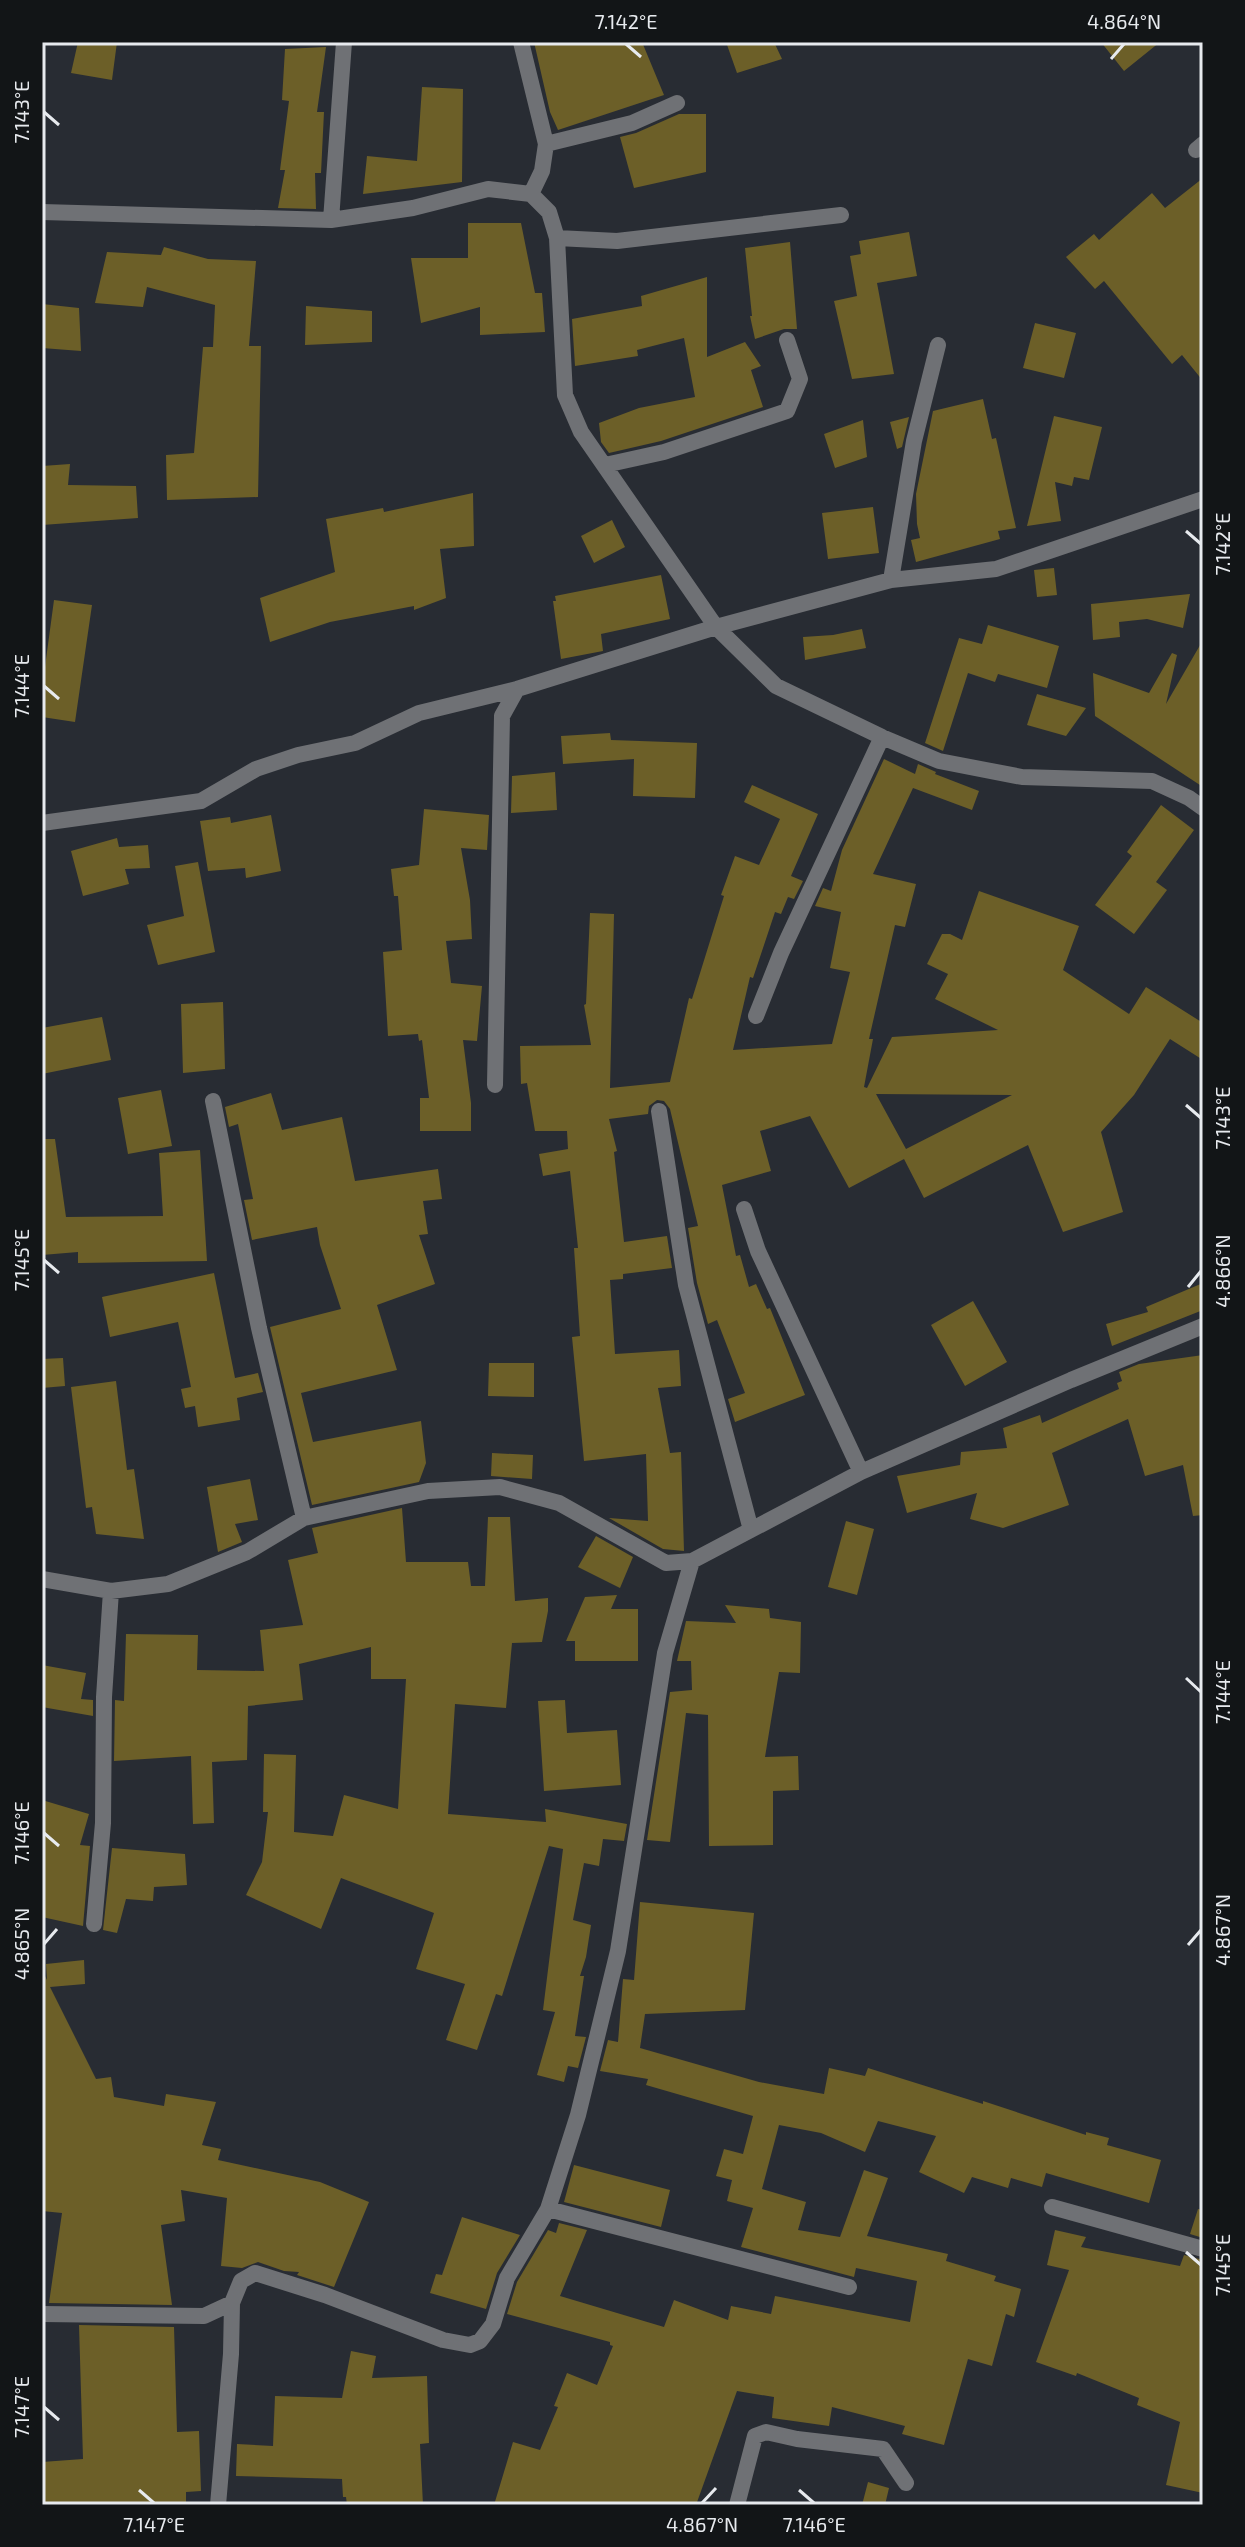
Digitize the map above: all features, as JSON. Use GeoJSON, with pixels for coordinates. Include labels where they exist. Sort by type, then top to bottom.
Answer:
{"type":"FeatureCollection","features":[{"type":"Feature","properties":{"kind":"street"},"geometry":{"type":"LineString","coordinates":[[331,220],[344,42]]}},
{"type":"Feature","properties":{"kind":"street"},"geometry":{"type":"LineString","coordinates":[[521,42],[546,144],[542,171],[531,194]]}},
{"type":"Feature","properties":{"kind":"street"},"geometry":{"type":"LineString","coordinates":[[546,144],[632,123],[677,103]]}},
{"type":"Feature","properties":{"kind":"street"},"geometry":{"type":"LineString","coordinates":[[42,212],[331,220],[413,208],[488,189],[531,194],[549,212],[557,238],[565,395],[581,432],[716,627],[776,686],[939,761],[1022,777],[1152,781],[1203,808]]}},
{"type":"Feature","properties":{"kind":"street"},"geometry":{"type":"LineString","coordinates":[[557,238],[617,241],[841,215]]}},
{"type":"Feature","properties":{"kind":"street"},"geometry":{"type":"LineString","coordinates":[[605,465],[664,452],[787,411],[800,379],[787,340]]}},
{"type":"Feature","properties":{"kind":"street"},"geometry":{"type":"LineString","coordinates":[[891,580],[914,441],[938,345]]}},
{"type":"Feature","properties":{"kind":"street"},"geometry":{"type":"LineString","coordinates":[[42,823],[201,801],[256,769],[298,755],[355,743],[419,713],[517,689],[716,627],[891,580],[996,569],[1203,499]]}},
{"type":"Feature","properties":{"kind":"street"},"geometry":{"type":"LineString","coordinates":[[495,1085],[502,716],[517,689]]}},
{"type":"Feature","properties":{"kind":"street"},"geometry":{"type":"LineString","coordinates":[[756,1016],[781,953],[882,737]]}},
{"type":"Feature","properties":{"kind":"street"},"geometry":{"type":"LineString","coordinates":[[213,1101],[259,1328],[304,1518]]}},
{"type":"Feature","properties":{"kind":"street"},"geometry":{"type":"LineString","coordinates":[[659,1111],[686,1285],[751,1530]]}},
{"type":"Feature","properties":{"kind":"street"},"geometry":{"type":"LineString","coordinates":[[744,1209],[758,1251],[861,1472]]}},
{"type":"Feature","properties":{"kind":"street"},"geometry":{"type":"LineString","coordinates":[[42,1579],[111,1591],[168,1584],[247,1552],[304,1518],[428,1491],[500,1487],[559,1503],[666,1563],[692,1561],[861,1472],[1203,1326]]}},
{"type":"Feature","properties":{"kind":"street"},"geometry":{"type":"LineString","coordinates":[[218,2505],[231,2354],[232,2303],[241,2281],[255,2273],[325,2295],[443,2340],[470,2345],[480,2341],[493,2324],[507,2278],[548,2209],[578,2115],[611,1981],[665,1653],[692,1561]]}},
{"type":"Feature","properties":{"kind":"street"},"geometry":{"type":"LineString","coordinates":[[94,1924],[103,1823],[104,1697],[111,1591]]}},
{"type":"Feature","properties":{"kind":"street"},"geometry":{"type":"LineString","coordinates":[[1052,2207],[1203,2249]]}},
{"type":"Feature","properties":{"kind":"street"},"geometry":{"type":"LineString","coordinates":[[548,2209],[849,2287]]}},
{"type":"Feature","properties":{"kind":"street"},"geometry":{"type":"LineString","coordinates":[[42,2314],[204,2316],[232,2303]]}},
{"type":"Feature","properties":{"kind":"street"},"geometry":{"type":"LineString","coordinates":[[737,2505],[755,2436],[766,2432],[797,2439],[883,2449],[906,2483]]}},
{"type":"Feature","properties":{"kind":"building"},"geometry":{"type":"Polygon","coordinates":[[[78,42],[117,42],[112,80],[71,73],[78,42]]]}},
{"type":"Feature","properties":{"kind":"building"},"geometry":{"type":"Polygon","coordinates":[[[534,42],[642,42],[664,95],[558,130],[550,112],[534,42]]]}},
{"type":"Feature","properties":{"kind":"building"},"geometry":{"type":"Polygon","coordinates":[[[726,42],[774,42],[782,59],[737,73],[726,42]]]}},
{"type":"Feature","properties":{"kind":"building"},"geometry":{"type":"Polygon","coordinates":[[[1101,42],[1160,42],[1124,71],[1101,42]]]}},
{"type":"Feature","properties":{"kind":"building"},"geometry":{"type":"Polygon","coordinates":[[[326,47],[317,112],[324,112],[321,173],[315,173],[316,209],[278,208],[285,170],[280,170],[289,101],[282,100],[285,49],[326,47]]]}},
{"type":"Feature","properties":{"kind":"building"},"geometry":{"type":"Polygon","coordinates":[[[422,87],[463,89],[462,182],[363,194],[367,156],[417,161],[422,87]]]}},
{"type":"Feature","properties":{"kind":"building"},"geometry":{"type":"Polygon","coordinates":[[[679,114],[706,114],[706,172],[634,188],[620,137],[679,114]]]}},
{"type":"Feature","properties":{"kind":"building"},"geometry":{"type":"Polygon","coordinates":[[[1203,178],[1203,381],[1182,355],[1172,364],[1104,281],[1095,289],[1066,257],[1094,234],[1099,240],[1152,193],[1165,208],[1203,178]]]}},
{"type":"Feature","properties":{"kind":"building"},"geometry":{"type":"Polygon","coordinates":[[[468,223],[521,223],[535,293],[542,293],[545,332],[480,335],[480,307],[421,323],[411,258],[468,258],[468,223]]]}},
{"type":"Feature","properties":{"kind":"building"},"geometry":{"type":"Polygon","coordinates":[[[909,232],[917,276],[877,283],[894,374],[852,379],[834,301],[857,296],[850,256],[861,254],[859,241],[909,232]]]}},
{"type":"Feature","properties":{"kind":"building"},"geometry":{"type":"Polygon","coordinates":[[[790,242],[797,329],[784,329],[755,339],[750,316],[745,248],[790,242]]]}},
{"type":"Feature","properties":{"kind":"building"},"geometry":{"type":"Polygon","coordinates":[[[164,247],[208,259],[256,261],[249,346],[261,346],[258,497],[167,500],[166,455],[194,453],[203,347],[213,347],[215,305],[147,287],[143,307],[95,303],[107,252],[161,255],[164,247]]]}},
{"type":"Feature","properties":{"kind":"building"},"geometry":{"type":"Polygon","coordinates":[[[707,277],[707,357],[745,342],[761,366],[751,370],[763,407],[661,441],[609,453],[601,442],[599,423],[639,408],[695,397],[684,338],[637,350],[638,356],[575,366],[572,319],[642,306],[641,296],[707,277]]]}},
{"type":"Feature","properties":{"kind":"building"},"geometry":{"type":"Polygon","coordinates":[[[42,304],[79,308],[81,351],[42,348],[42,304]]]}},
{"type":"Feature","properties":{"kind":"building"},"geometry":{"type":"Polygon","coordinates":[[[306,306],[372,311],[372,342],[305,345],[306,306]]]}},
{"type":"Feature","properties":{"kind":"building"},"geometry":{"type":"Polygon","coordinates":[[[1035,323],[1076,333],[1064,378],[1023,368],[1035,323]]]}},
{"type":"Feature","properties":{"kind":"building"},"geometry":{"type":"Polygon","coordinates":[[[983,399],[992,439],[996,438],[1016,528],[998,531],[1000,539],[916,562],[911,540],[920,538],[916,494],[933,411],[983,399]]]}},
{"type":"Feature","properties":{"kind":"building"},"geometry":{"type":"Polygon","coordinates":[[[1054,416],[1102,427],[1089,480],[1074,477],[1072,486],[1055,482],[1061,521],[1027,526],[1054,416]]]}},
{"type":"Feature","properties":{"kind":"building"},"geometry":{"type":"Polygon","coordinates":[[[909,417],[902,447],[897,449],[890,422],[909,417]]]}},
{"type":"Feature","properties":{"kind":"building"},"geometry":{"type":"Polygon","coordinates":[[[863,420],[867,457],[835,468],[824,434],[863,420]]]}},
{"type":"Feature","properties":{"kind":"building"},"geometry":{"type":"Polygon","coordinates":[[[70,464],[68,485],[136,486],[138,518],[42,525],[42,466],[70,464]]]}},
{"type":"Feature","properties":{"kind":"building"},"geometry":{"type":"Polygon","coordinates":[[[473,493],[474,546],[440,549],[446,598],[414,610],[414,606],[330,622],[270,642],[260,598],[335,572],[326,519],[383,508],[384,512],[473,493]]]}},
{"type":"Feature","properties":{"kind":"building"},"geometry":{"type":"Polygon","coordinates":[[[873,507],[879,553],[828,559],[822,513],[873,507]]]}},
{"type":"Feature","properties":{"kind":"building"},"geometry":{"type":"Polygon","coordinates":[[[612,520],[625,547],[594,563],[581,536],[612,520]]]}},
{"type":"Feature","properties":{"kind":"building"},"geometry":{"type":"Polygon","coordinates":[[[1054,568],[1057,595],[1037,597],[1034,570],[1054,568]]]}},
{"type":"Feature","properties":{"kind":"building"},"geometry":{"type":"Polygon","coordinates":[[[661,575],[670,619],[601,634],[603,651],[561,659],[553,601],[556,601],[555,596],[661,575]]]}},
{"type":"Feature","properties":{"kind":"building"},"geometry":{"type":"Polygon","coordinates":[[[1190,594],[1183,628],[1147,619],[1119,622],[1120,637],[1093,640],[1091,604],[1190,594]]]}},
{"type":"Feature","properties":{"kind":"building"},"geometry":{"type":"Polygon","coordinates":[[[54,600],[92,605],[75,722],[42,717],[42,689],[54,600]]]}},
{"type":"Feature","properties":{"kind":"building"},"geometry":{"type":"Polygon","coordinates":[[[988,625],[1059,646],[1047,688],[998,674],[995,682],[968,673],[943,751],[925,743],[959,638],[982,644],[988,625]]]}},
{"type":"Feature","properties":{"kind":"building"},"geometry":{"type":"Polygon","coordinates":[[[862,629],[866,648],[805,660],[803,637],[862,629]]]}},
{"type":"Feature","properties":{"kind":"building"},"geometry":{"type":"Polygon","coordinates":[[[1203,640],[1203,787],[1095,716],[1093,673],[1149,693],[1172,653],[1177,655],[1166,704],[1203,640]]]}},
{"type":"Feature","properties":{"kind":"building"},"geometry":{"type":"Polygon","coordinates":[[[1037,694],[1086,708],[1066,736],[1027,725],[1037,694]]]}},
{"type":"Feature","properties":{"kind":"building"},"geometry":{"type":"Polygon","coordinates":[[[610,733],[611,740],[697,743],[695,798],[633,796],[634,759],[563,764],[561,736],[610,733]]]}},
{"type":"Feature","properties":{"kind":"building"},"geometry":{"type":"Polygon","coordinates":[[[884,759],[915,774],[918,764],[979,791],[972,810],[913,788],[873,874],[916,884],[905,927],[895,925],[869,1039],[873,1039],[864,1087],[867,1088],[892,1037],[998,1030],[935,999],[948,974],[927,964],[942,934],[962,940],[979,891],[1079,926],[1063,970],[1129,1014],[1146,987],[1203,1023],[1203,1060],[1170,1039],[1134,1095],[1101,1132],[1123,1212],[1063,1232],[1028,1145],[924,1198],[904,1159],[849,1188],[810,1116],[760,1131],[771,1171],[722,1185],[736,1256],[740,1255],[749,1287],[756,1284],[767,1309],[770,1308],[805,1395],[735,1422],[728,1399],[745,1393],[717,1320],[708,1324],[697,1283],[688,1228],[698,1226],[670,1109],[664,1101],[657,1100],[649,1106],[648,1114],[609,1119],[617,1151],[614,1152],[624,1242],[667,1236],[672,1268],[623,1274],[623,1279],[610,1280],[615,1354],[679,1350],[681,1386],[658,1388],[670,1453],[681,1452],[684,1551],[663,1549],[609,1518],[648,1521],[646,1454],[584,1461],[572,1337],[580,1336],[574,1248],[578,1248],[570,1171],[543,1176],[539,1154],[568,1149],[567,1131],[535,1131],[527,1083],[521,1084],[520,1046],[591,1045],[584,1005],[590,913],[614,914],[610,1088],[670,1082],[689,998],[692,999],[735,856],[759,865],[780,819],[744,802],[752,785],[818,814],[791,876],[803,881],[794,899],[788,897],[781,914],[775,912],[753,978],[750,977],[733,1050],[832,1044],[850,972],[830,968],[841,912],[815,906],[823,888],[831,891],[842,850],[884,759]],[[876,1094],[906,1149],[1012,1095],[876,1094]]]}},
{"type":"Feature","properties":{"kind":"building"},"geometry":{"type":"Polygon","coordinates":[[[555,772],[557,810],[511,813],[512,776],[555,772]]]}},
{"type":"Feature","properties":{"kind":"building"},"geometry":{"type":"Polygon","coordinates":[[[1161,805],[1194,830],[1156,882],[1167,890],[1134,934],[1095,905],[1132,856],[1127,852],[1161,805]]]}},
{"type":"Feature","properties":{"kind":"building"},"geometry":{"type":"Polygon","coordinates":[[[424,809],[489,815],[487,850],[461,848],[470,900],[472,939],[446,941],[451,983],[482,986],[477,1041],[463,1040],[471,1103],[471,1131],[420,1131],[420,1098],[429,1098],[422,1040],[419,1041],[418,1034],[388,1036],[383,952],[402,950],[398,896],[394,896],[391,869],[419,865],[424,809]]]}},
{"type":"Feature","properties":{"kind":"building"},"geometry":{"type":"Polygon","coordinates":[[[271,815],[281,871],[246,878],[245,868],[208,871],[200,821],[230,817],[231,823],[271,815]]]}},
{"type":"Feature","properties":{"kind":"building"},"geometry":{"type":"Polygon","coordinates":[[[117,838],[119,847],[148,845],[150,868],[125,869],[129,884],[83,896],[71,851],[117,838]]]}},
{"type":"Feature","properties":{"kind":"building"},"geometry":{"type":"Polygon","coordinates":[[[198,862],[215,952],[158,965],[147,925],[184,916],[175,866],[198,862]]]}},
{"type":"Feature","properties":{"kind":"building"},"geometry":{"type":"Polygon","coordinates":[[[223,1002],[225,1069],[183,1073],[181,1004],[223,1002]]]}},
{"type":"Feature","properties":{"kind":"building"},"geometry":{"type":"Polygon","coordinates":[[[102,1017],[111,1060],[42,1074],[42,1028],[102,1017]]]}},
{"type":"Feature","properties":{"kind":"building"},"geometry":{"type":"Polygon","coordinates":[[[161,1090],[172,1146],[128,1154],[118,1098],[161,1090]]]}},
{"type":"Feature","properties":{"kind":"building"},"geometry":{"type":"Polygon","coordinates":[[[271,1093],[282,1130],[342,1117],[355,1181],[438,1169],[442,1199],[423,1201],[428,1234],[419,1235],[435,1284],[377,1305],[397,1370],[301,1393],[313,1442],[421,1421],[426,1463],[419,1482],[312,1505],[270,1327],[341,1309],[317,1227],[252,1240],[244,1200],[253,1199],[238,1124],[229,1127],[225,1107],[271,1093]]]}},
{"type":"Feature","properties":{"kind":"building"},"geometry":{"type":"Polygon","coordinates":[[[42,1139],[55,1139],[66,1217],[163,1216],[159,1153],[200,1150],[207,1261],[78,1263],[78,1252],[42,1255],[42,1139]]]}},
{"type":"Feature","properties":{"kind":"building"},"geometry":{"type":"Polygon","coordinates":[[[214,1273],[235,1378],[258,1373],[263,1392],[237,1398],[240,1420],[198,1427],[195,1406],[185,1408],[181,1389],[191,1387],[178,1322],[110,1337],[102,1297],[214,1273]]]}},
{"type":"Feature","properties":{"kind":"building"},"geometry":{"type":"Polygon","coordinates":[[[1203,1283],[1203,1310],[1112,1346],[1106,1324],[1148,1312],[1146,1307],[1203,1283]]]}},
{"type":"Feature","properties":{"kind":"building"},"geometry":{"type":"Polygon","coordinates":[[[973,1301],[1007,1362],[965,1386],[931,1325],[973,1301]]]}},
{"type":"Feature","properties":{"kind":"building"},"geometry":{"type":"Polygon","coordinates":[[[1203,1355],[1203,1515],[1193,1516],[1183,1465],[1145,1476],[1128,1419],[1052,1453],[1069,1505],[1003,1528],[970,1519],[977,1493],[907,1513],[897,1476],[960,1465],[961,1452],[1007,1448],[1003,1428],[1040,1415],[1042,1423],[1119,1389],[1117,1383],[1122,1381],[1119,1372],[1139,1364],[1203,1355]]]}},
{"type":"Feature","properties":{"kind":"building"},"geometry":{"type":"Polygon","coordinates":[[[63,1358],[65,1386],[42,1388],[42,1359],[63,1358]]]}},
{"type":"Feature","properties":{"kind":"building"},"geometry":{"type":"Polygon","coordinates":[[[489,1363],[534,1363],[534,1397],[488,1396],[489,1363]]]}},
{"type":"Feature","properties":{"kind":"building"},"geometry":{"type":"Polygon","coordinates":[[[116,1381],[127,1470],[134,1469],[144,1539],[96,1534],[92,1507],[86,1508],[71,1387],[116,1381]]]}},
{"type":"Feature","properties":{"kind":"building"},"geometry":{"type":"Polygon","coordinates":[[[492,1453],[533,1455],[532,1479],[491,1476],[492,1453]]]}},
{"type":"Feature","properties":{"kind":"building"},"geometry":{"type":"Polygon","coordinates":[[[250,1479],[258,1520],[235,1524],[242,1542],[218,1552],[207,1487],[250,1479]]]}},
{"type":"Feature","properties":{"kind":"building"},"geometry":{"type":"Polygon","coordinates":[[[402,1508],[406,1562],[468,1562],[471,1586],[485,1586],[488,1517],[510,1517],[515,1601],[548,1598],[542,1642],[512,1643],[506,1708],[455,1704],[448,1814],[546,1822],[545,1809],[627,1824],[624,1841],[603,1839],[599,1866],[584,1863],[573,1920],[591,1925],[580,1976],[584,1976],[575,2036],[586,2037],[578,2068],[568,2066],[564,2082],[537,2075],[555,2012],[543,2010],[563,1849],[549,1846],[502,1996],[496,1994],[477,2050],[446,2040],[465,1984],[416,1969],[434,1913],[341,1878],[321,1929],[246,1895],[262,1862],[268,1812],[263,1812],[264,1754],[296,1755],[294,1832],[333,1836],[344,1795],[398,1809],[406,1679],[371,1679],[371,1647],[299,1664],[303,1700],[248,1706],[247,1760],[212,1762],[214,1823],[193,1824],[191,1756],[114,1761],[115,1700],[124,1701],[126,1634],[198,1635],[197,1670],[264,1671],[260,1630],[303,1625],[288,1560],[318,1553],[312,1528],[402,1508]]]}},
{"type":"Feature","properties":{"kind":"building"},"geometry":{"type":"Polygon","coordinates":[[[846,1521],[874,1529],[857,1595],[828,1587],[846,1521]]]}},
{"type":"Feature","properties":{"kind":"building"},"geometry":{"type":"Polygon","coordinates":[[[596,1536],[633,1557],[620,1588],[578,1567],[596,1536]]]}},
{"type":"Feature","properties":{"kind":"building"},"geometry":{"type":"Polygon","coordinates":[[[617,1595],[611,1609],[638,1609],[638,1661],[575,1661],[575,1641],[566,1641],[585,1597],[617,1595]]]}},
{"type":"Feature","properties":{"kind":"building"},"geometry":{"type":"Polygon","coordinates":[[[725,1605],[769,1609],[770,1618],[801,1622],[800,1673],[779,1672],[765,1757],[798,1756],[799,1790],[773,1791],[773,1845],[709,1846],[708,1715],[686,1713],[670,1842],[647,1840],[670,1692],[692,1690],[691,1661],[677,1661],[686,1621],[736,1623],[725,1605]]]}},
{"type":"Feature","properties":{"kind":"building"},"geometry":{"type":"Polygon","coordinates":[[[42,1665],[86,1673],[81,1699],[93,1700],[93,1716],[42,1707],[42,1665]]]}},
{"type":"Feature","properties":{"kind":"building"},"geometry":{"type":"Polygon","coordinates":[[[565,1700],[567,1733],[617,1730],[621,1785],[544,1791],[538,1701],[565,1700]]]}},
{"type":"Feature","properties":{"kind":"building"},"geometry":{"type":"Polygon","coordinates":[[[42,1800],[89,1814],[80,1845],[90,1846],[83,1926],[42,1917],[42,1800]]]}},
{"type":"Feature","properties":{"kind":"building"},"geometry":{"type":"Polygon","coordinates":[[[112,1848],[185,1854],[187,1885],[154,1887],[153,1901],[126,1899],[117,1933],[103,1930],[112,1848]]]}},
{"type":"Feature","properties":{"kind":"building"},"geometry":{"type":"Polygon","coordinates":[[[640,1902],[754,1913],[745,2010],[645,2014],[640,2048],[759,2082],[824,2094],[829,2068],[865,2076],[868,2068],[1086,2135],[1086,2132],[1109,2138],[1107,2145],[1161,2160],[1149,2203],[1046,2173],[1042,2187],[1011,2178],[1008,2188],[972,2177],[964,2193],[919,2172],[936,2136],[878,2121],[865,2152],[821,2133],[779,2125],[762,2189],[806,2202],[798,2230],[840,2237],[864,2170],[888,2178],[867,2236],[948,2254],[946,2261],[996,2276],[994,2281],[1021,2289],[1014,2317],[1006,2314],[992,2366],[968,2359],[944,2445],[902,2434],[905,2426],[832,2407],[829,2426],[772,2418],[774,2397],[737,2391],[696,2505],[494,2505],[513,2442],[540,2450],[558,2407],[554,2406],[567,2373],[597,2385],[613,2346],[610,2342],[507,2314],[517,2282],[548,2230],[556,2233],[559,2223],[587,2230],[560,2296],[664,2327],[674,2300],[728,2320],[731,2306],[771,2314],[775,2296],[910,2322],[917,2281],[856,2268],[854,2277],[741,2247],[753,2208],[727,2201],[732,2180],[716,2176],[724,2149],[743,2154],[753,2116],[646,2085],[648,2079],[600,2071],[608,2040],[618,2042],[623,1979],[634,1980],[640,1902]]]}},
{"type":"Feature","properties":{"kind":"building"},"geometry":{"type":"Polygon","coordinates":[[[84,1960],[85,1984],[50,1987],[96,2079],[111,2077],[114,2097],[164,2106],[166,2094],[216,2102],[202,2145],[221,2149],[218,2160],[320,2182],[369,2202],[334,2287],[297,2275],[299,2272],[284,2271],[258,2262],[242,2268],[221,2266],[227,2198],[181,2190],[185,2221],[161,2225],[172,2305],[49,2303],[62,2213],[42,2211],[42,1970],[47,1980],[46,1964],[84,1960]]]}},
{"type":"Feature","properties":{"kind":"building"},"geometry":{"type":"Polygon","coordinates":[[[574,2165],[670,2190],[661,2227],[564,2202],[574,2165]]]}},
{"type":"Feature","properties":{"kind":"building"},"geometry":{"type":"Polygon","coordinates":[[[1198,2209],[1203,2210],[1203,2238],[1190,2234],[1198,2209]]]}},
{"type":"Feature","properties":{"kind":"building"},"geometry":{"type":"Polygon","coordinates":[[[462,2217],[520,2235],[497,2273],[486,2309],[430,2293],[436,2274],[442,2275],[462,2217]]]}},
{"type":"Feature","properties":{"kind":"building"},"geometry":{"type":"Polygon","coordinates":[[[1055,2230],[1086,2237],[1081,2247],[1180,2266],[1184,2255],[1203,2260],[1203,2493],[1166,2485],[1180,2422],[1137,2405],[1139,2398],[1077,2373],[1076,2376],[1036,2362],[1069,2270],[1047,2265],[1055,2230]]]}},
{"type":"Feature","properties":{"kind":"building"},"geometry":{"type":"Polygon","coordinates":[[[79,2325],[174,2327],[177,2432],[199,2431],[201,2491],[186,2492],[186,2505],[42,2505],[42,2462],[83,2459],[79,2325]]]}},
{"type":"Feature","properties":{"kind":"building"},"geometry":{"type":"Polygon","coordinates":[[[351,2351],[376,2356],[372,2378],[427,2376],[429,2443],[420,2444],[423,2505],[347,2505],[346,2497],[343,2497],[342,2479],[236,2476],[237,2444],[273,2446],[275,2396],[342,2398],[351,2351]]]}},
{"type":"Feature","properties":{"kind":"building"},"geometry":{"type":"Polygon","coordinates":[[[868,2482],[889,2488],[885,2505],[862,2505],[868,2482]]]}}]}
